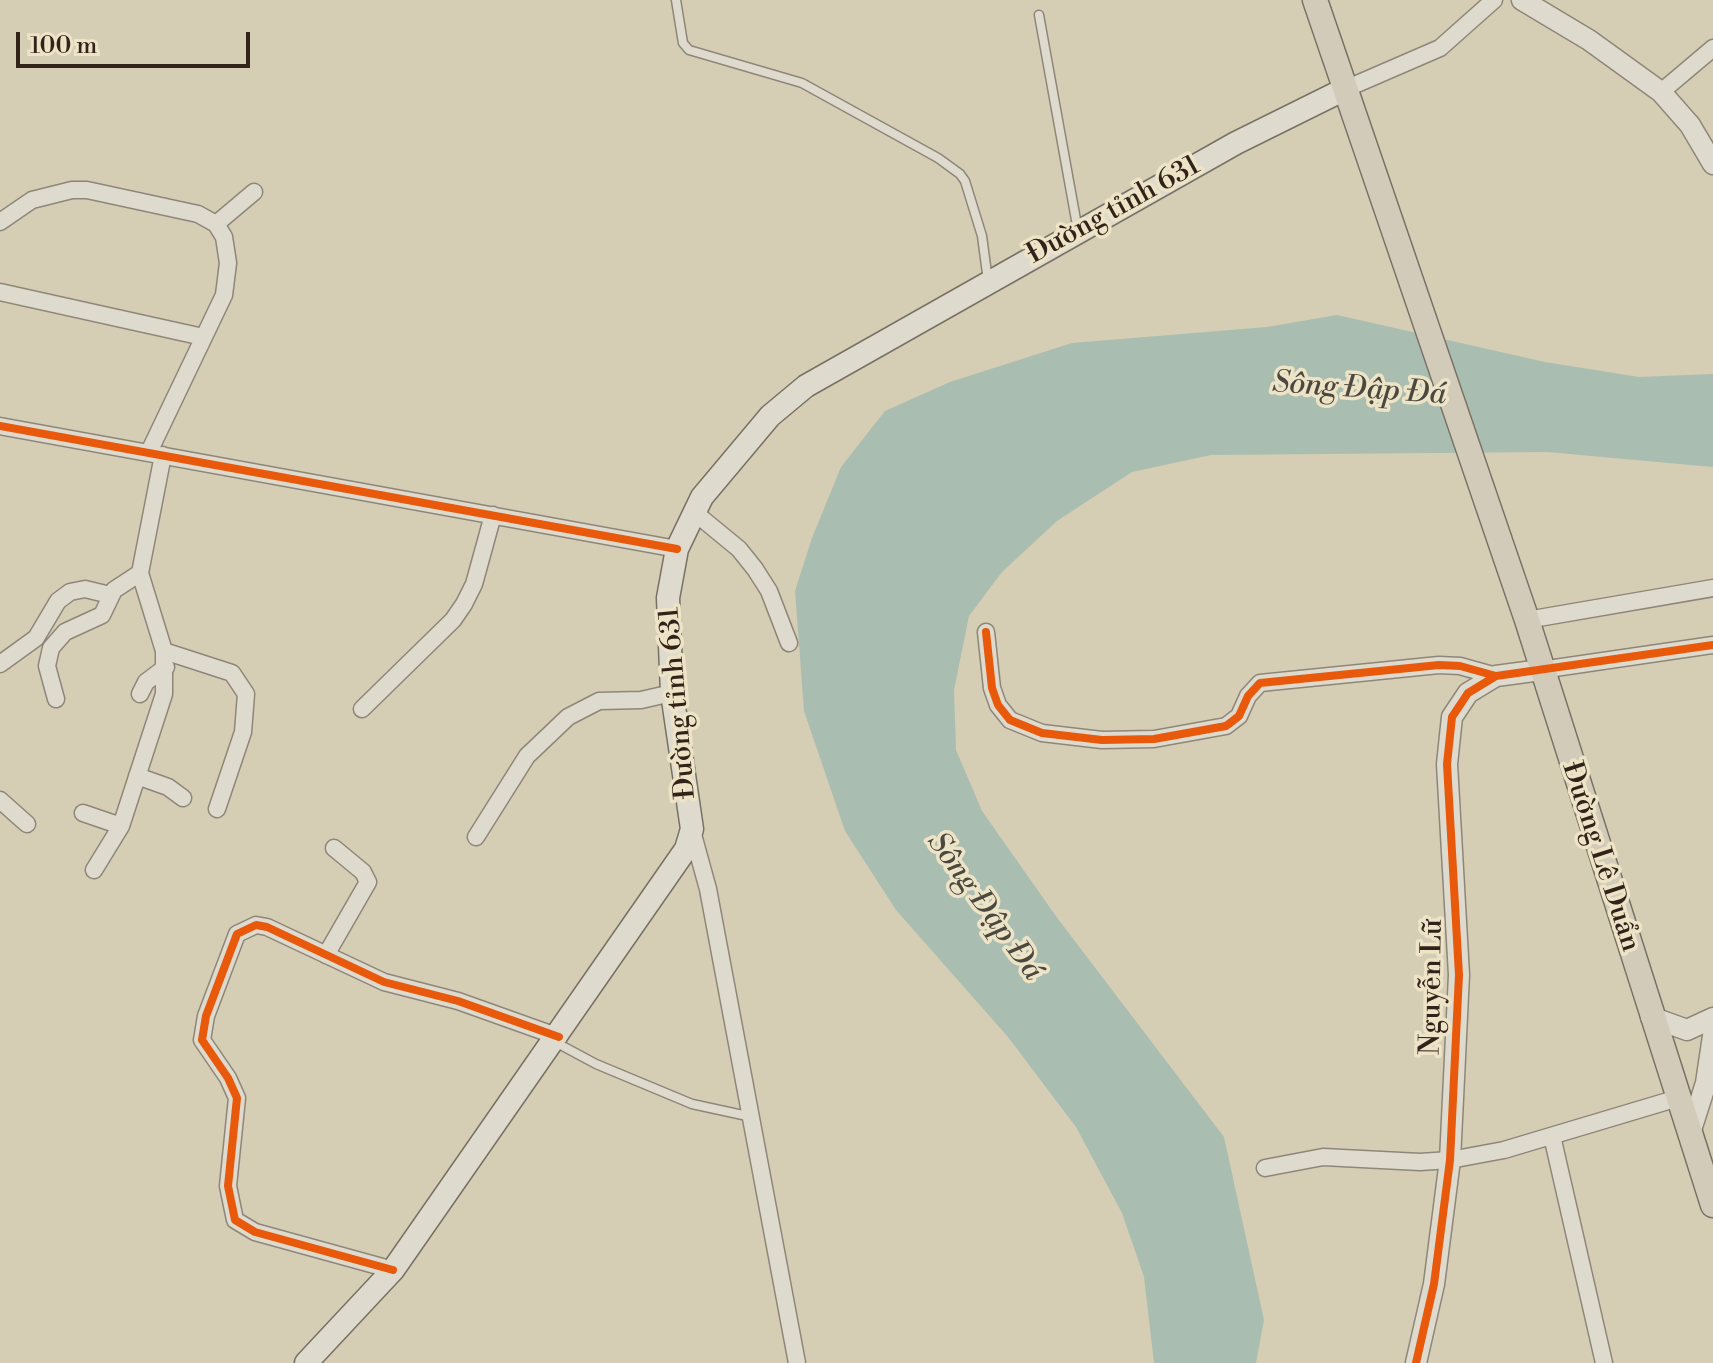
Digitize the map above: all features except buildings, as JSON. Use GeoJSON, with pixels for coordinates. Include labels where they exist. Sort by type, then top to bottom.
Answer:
{"type":"FeatureCollection","features":[{"type":"Feature","properties":{"kind":"main road","name":"Đường Lê Duẩn"},"geometry":{"type":"LineString","coordinates":[[1315,0],[1343,90],[1527,620],[1713,1205]]}},
{"type":"Feature","properties":{"kind":"main road","name":"Đường tỉnh 631"},"geometry":{"type":"LineString","coordinates":[[306,1363],[393,1270],[677,865],[692,829],[672,693],[668,598],[677,549],[694,512],[731,462],[786,401],[988,281],[1236,143],[1343,90]]}},
{"type":"Feature","properties":{"kind":"street"},"geometry":{"type":"LineString","coordinates":[[1343,90],[1440,48],[1494,0]]}},
{"type":"Feature","properties":{"kind":"street"},"geometry":{"type":"LineString","coordinates":[[1522,0],[1589,40],[1661,92],[1690,125],[1713,164]]}},
{"type":"Feature","properties":{"kind":"street"},"geometry":{"type":"LineString","coordinates":[[1661,92],[1713,48]]}},
{"type":"Feature","properties":{"kind":"street"},"geometry":{"type":"LineString","coordinates":[[0,222],[32,200],[72,190],[198,214],[216,224],[224,237],[228,279],[156,454],[140,573],[165,659],[161,710],[121,826],[94,870]]}},
{"type":"Feature","properties":{"kind":"street"},"geometry":{"type":"LineString","coordinates":[[216,224],[254,192]]}},
{"type":"Feature","properties":{"kind":"street"},"geometry":{"type":"LineString","coordinates":[[0,292],[203,337]]}},
{"type":"Feature","properties":{"kind":"street"},"geometry":{"type":"LineString","coordinates":[[0,426],[677,549]]}},
{"type":"Feature","properties":{"kind":"street"},"geometry":{"type":"LineString","coordinates":[[694,512],[739,549],[755,569],[769,591],[789,643]]}},
{"type":"Feature","properties":{"kind":"street"},"geometry":{"type":"LineString","coordinates":[[362,709],[445,629],[464,604],[474,584],[493,515]]}},
{"type":"Feature","properties":{"kind":"street"},"geometry":{"type":"LineString","coordinates":[[56,699],[47,666],[51,648],[65,632],[102,615],[110,595],[140,573]]}},
{"type":"Feature","properties":{"kind":"street"},"geometry":{"type":"LineString","coordinates":[[1527,620],[1713,588]]}},
{"type":"Feature","properties":{"kind":"street"},"geometry":{"type":"LineString","coordinates":[[0,664],[36,638],[58,601],[70,592],[85,589],[110,595]]}},
{"type":"Feature","properties":{"kind":"street"},"geometry":{"type":"LineString","coordinates":[[986,632],[992,688],[998,705],[1010,720],[1042,733],[1102,740],[1154,739],[1226,726],[1239,716],[1248,696],[1260,683],[1439,665],[1460,666],[1496,676]]}},
{"type":"Feature","properties":{"kind":"street"},"geometry":{"type":"LineString","coordinates":[[1541,670],[1713,645]]}},
{"type":"Feature","properties":{"kind":"street"},"geometry":{"type":"LineString","coordinates":[[140,694],[165,659]]}},
{"type":"Feature","properties":{"kind":"street"},"geometry":{"type":"LineString","coordinates":[[165,659],[232,673],[246,694],[247,716],[239,750],[217,809]]}},
{"type":"Feature","properties":{"kind":"street","name":"Nguyễn Lữ"},"geometry":{"type":"LineString","coordinates":[[1416,1363],[1434,1284],[1450,1160],[1459,961],[1449,842],[1448,739],[1452,717],[1460,703],[1496,676],[1541,670]]}},
{"type":"Feature","properties":{"kind":"street"},"geometry":{"type":"LineString","coordinates":[[476,837],[527,756],[568,717],[599,701],[641,700],[672,693]]}},
{"type":"Feature","properties":{"kind":"street"},"geometry":{"type":"LineString","coordinates":[[137,776],[168,787],[183,798]]}},
{"type":"Feature","properties":{"kind":"street"},"geometry":{"type":"LineString","coordinates":[[0,800],[27,824]]}},
{"type":"Feature","properties":{"kind":"street"},"geometry":{"type":"LineString","coordinates":[[83,813],[121,826]]}},
{"type":"Feature","properties":{"kind":"street"},"geometry":{"type":"LineString","coordinates":[[692,829],[708,889],[797,1363]]}},
{"type":"Feature","properties":{"kind":"street"},"geometry":{"type":"LineString","coordinates":[[326,955],[368,882],[363,872],[334,848]]}},
{"type":"Feature","properties":{"kind":"street"},"geometry":{"type":"LineString","coordinates":[[393,1270],[255,1232],[235,1220],[228,1186],[237,1098],[228,1078],[202,1040],[231,943],[237,934],[256,925],[384,982],[458,1001],[557,1039]]}},
{"type":"Feature","properties":{"kind":"street"},"geometry":{"type":"LineString","coordinates":[[1651,1017],[1687,1030],[1713,1018]]}},
{"type":"Feature","properties":{"kind":"street"},"geometry":{"type":"LineString","coordinates":[[1690,1133],[1706,1083],[1713,1036]]}},
{"type":"Feature","properties":{"kind":"street"},"geometry":{"type":"LineString","coordinates":[[1265,1168],[1323,1157],[1420,1162],[1450,1160],[1552,1136],[1678,1098]]}},
{"type":"Feature","properties":{"kind":"street"},"geometry":{"type":"LineString","coordinates":[[1552,1136],[1604,1363]]}},
{"type":"Feature","properties":{"kind":"lane"},"geometry":{"type":"LineString","coordinates":[[676,0],[683,43],[689,50],[802,83],[938,158],[960,174],[965,181],[985,248],[988,281]]}},
{"type":"Feature","properties":{"kind":"lane"},"geometry":{"type":"LineString","coordinates":[[1039,15],[1078,231]]}},
{"type":"Feature","properties":{"kind":"lane"},"geometry":{"type":"LineString","coordinates":[[557,1039],[596,1064],[692,1104],[752,1117]]}},
{"type":"Feature","properties":{"kind":"water","name":"Sông Đập Đá"},"geometry":{"type":"Polygon","coordinates":[[[1337,315],[1545,362],[1639,377],[1713,374],[1713,467],[1547,452],[1211,455],[1132,472],[1057,521],[1002,572],[969,616],[954,690],[956,750],[982,811],[1058,919],[1224,1137],[1264,1320],[1256,1363],[1154,1363],[1144,1277],[1122,1213],[1076,1127],[1008,1037],[896,910],[845,831],[804,711],[795,591],[812,538],[841,467],[885,411],[950,382],[1072,343],[1267,327],[1337,315]]]}},
{"type":"Feature","properties":{"kind":"cycle path"},"geometry":{"type":"LineString","coordinates":[[0,426],[677,549]]}},
{"type":"Feature","properties":{"kind":"cycle path"},"geometry":{"type":"LineString","coordinates":[[986,632],[992,688],[998,705],[1010,720],[1042,733],[1102,740],[1154,739],[1226,726],[1239,716],[1248,696],[1260,683],[1439,665],[1460,666],[1496,676]]}},
{"type":"Feature","properties":{"kind":"cycle path"},"geometry":{"type":"LineString","coordinates":[[1416,1363],[1434,1284],[1450,1160],[1459,975],[1447,764],[1452,717],[1468,693],[1496,676],[1713,645]]}},
{"type":"Feature","properties":{"kind":"cycle path"},"geometry":{"type":"LineString","coordinates":[[393,1270],[255,1232],[235,1220],[228,1186],[237,1098],[228,1078],[202,1040],[206,1016],[237,934],[256,925],[267,927],[384,982],[458,1001],[559,1037]]}}]}
